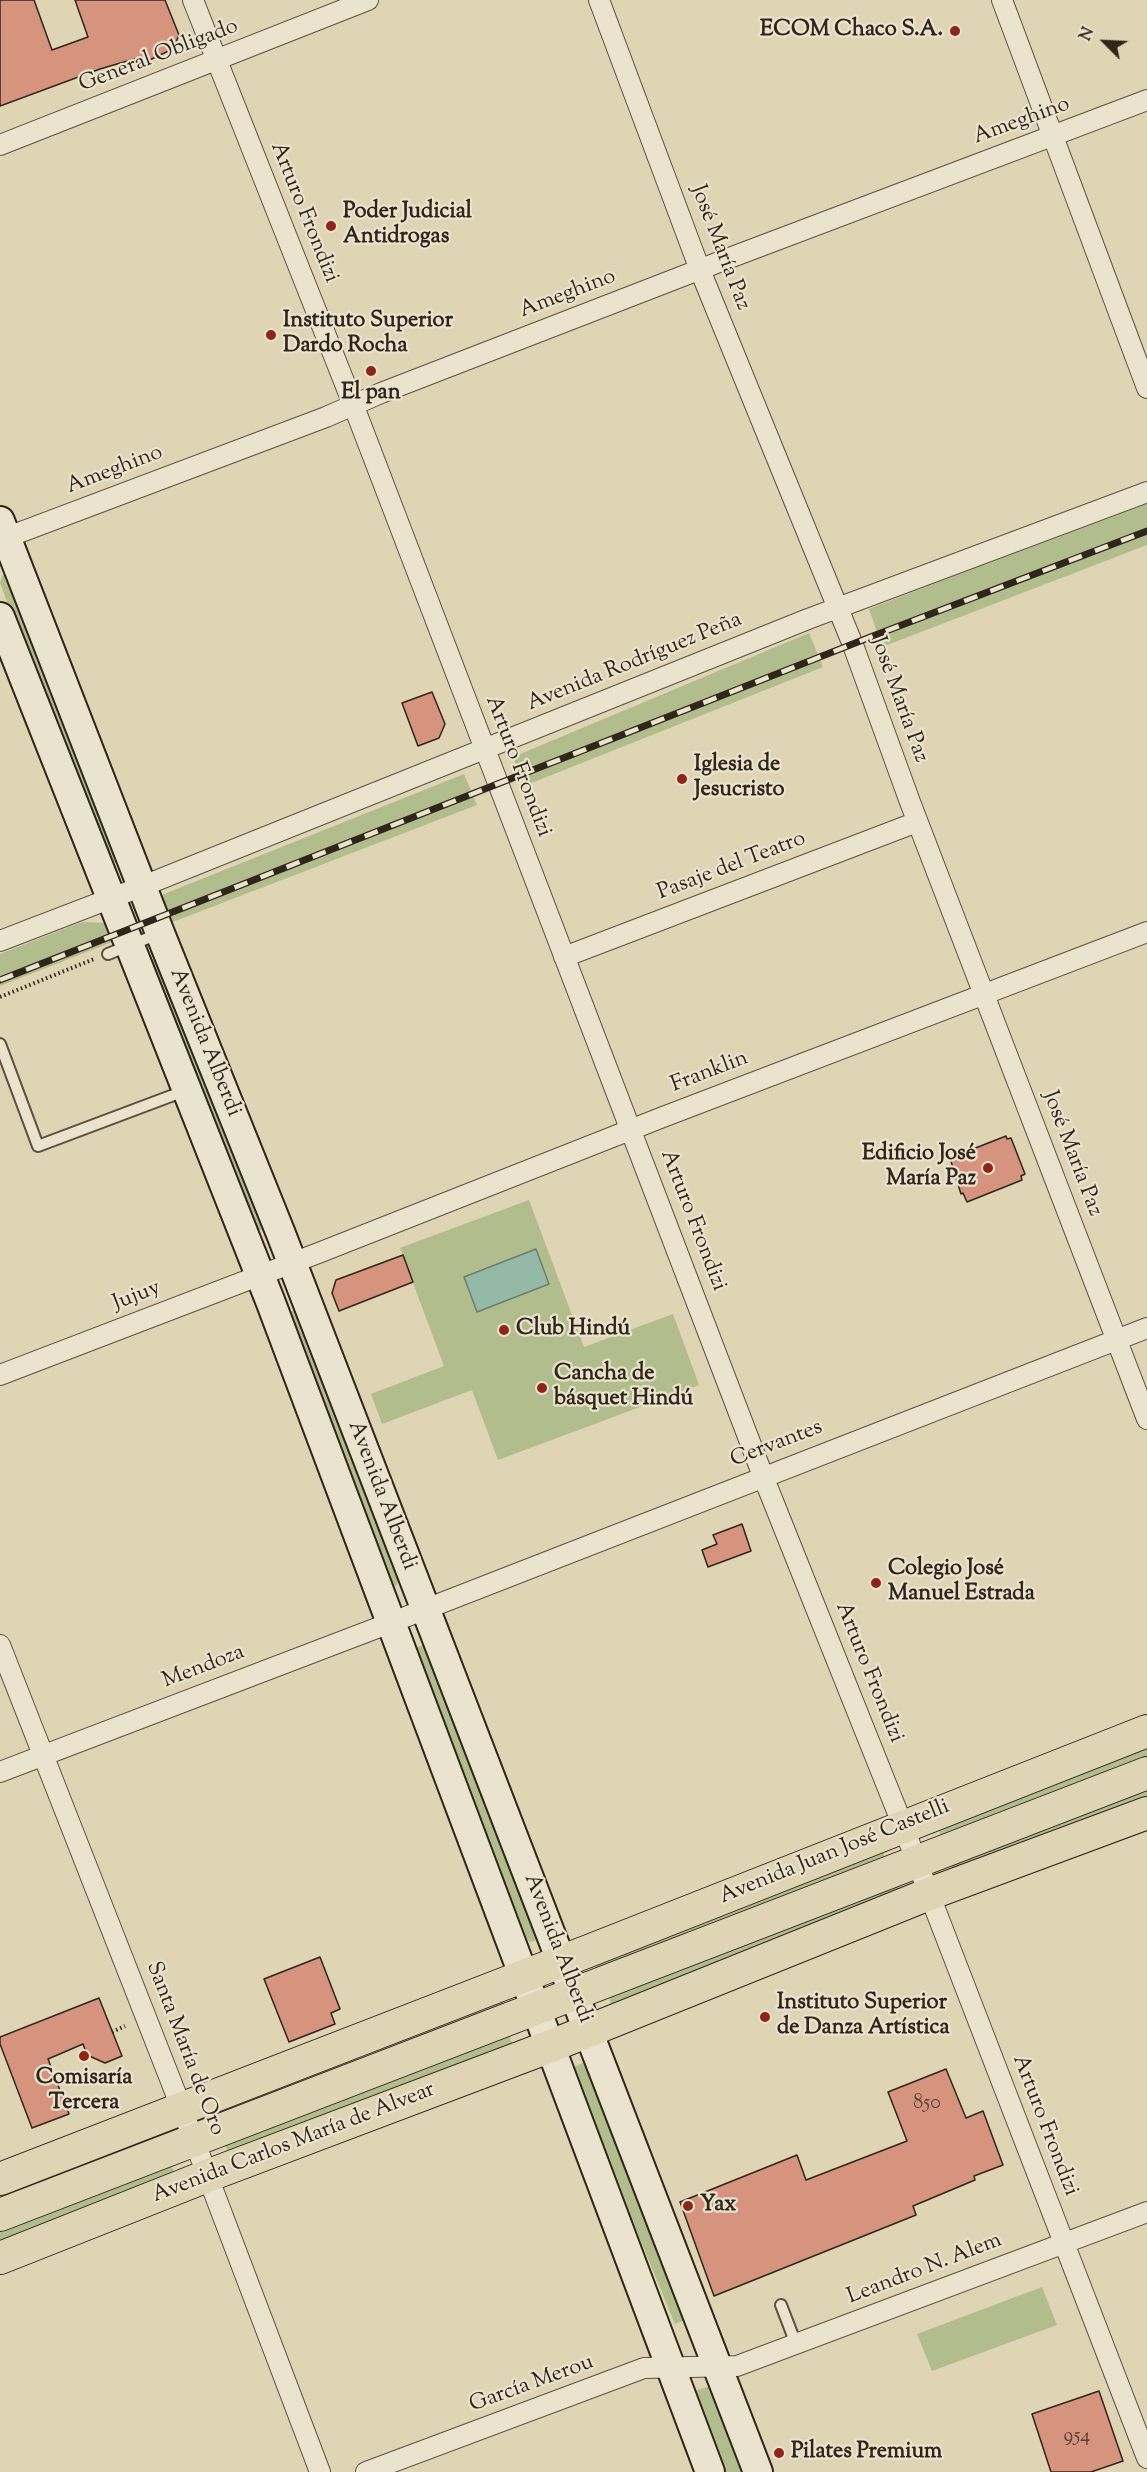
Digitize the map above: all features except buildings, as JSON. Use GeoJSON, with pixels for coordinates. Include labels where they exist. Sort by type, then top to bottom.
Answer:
{"type":"FeatureCollection","features":[{"type":"Feature","properties":{"kind":"main road","name":"Avenida Alberdi"},"geometry":{"type":"LineString","coordinates":[[2,532],[292,1264],[758,2472]]}},
{"type":"Feature","properties":{"kind":"main road","name":"Avenida Alberdi"},"geometry":{"type":"LineString","coordinates":[[0,617],[112,898],[119,949],[187,1090],[261,1276],[710,2472]]}},
{"type":"Feature","properties":{"kind":"main road","name":"Avenida Juan José Castelli"},"geometry":{"type":"LineString","coordinates":[[523,1977],[1147,1731]]}},
{"type":"Feature","properties":{"kind":"main road","name":"Avenida Juan José Castelli"},"geometry":{"type":"LineString","coordinates":[[574,1994],[1147,1773]]}},
{"type":"Feature","properties":{"kind":"main road"},"geometry":{"type":"LineString","coordinates":[[588,2030],[929,1894],[1147,1814]]}},
{"type":"Feature","properties":{"kind":"main road"},"geometry":{"type":"LineString","coordinates":[[0,2180],[523,1977]]}},
{"type":"Feature","properties":{"kind":"main road","name":"Avenida Carlos María de Alvear"},"geometry":{"type":"LineString","coordinates":[[0,2215],[574,1994]]}},
{"type":"Feature","properties":{"kind":"main road","name":"Avenida Carlos María de Alvear"},"geometry":{"type":"LineString","coordinates":[[0,2258],[588,2030]]}},
{"type":"Feature","properties":{"kind":"street","name":"Arturo Frondizi"},"geometry":{"type":"LineString","coordinates":[[192,0],[353,404],[483,750],[632,1129],[763,1476],[903,1826],[1147,2458]]}},
{"type":"Feature","properties":{"kind":"street","name":"General Obligado"},"geometry":{"type":"LineString","coordinates":[[0,145],[369,0]]}},
{"type":"Feature","properties":{"kind":"street","name":"José María Paz"},"geometry":{"type":"LineString","coordinates":[[599,0],[700,270],[837,608],[1147,1419]]}},
{"type":"Feature","properties":{"kind":"street"},"geometry":{"type":"LineString","coordinates":[[1002,0],[1147,388]]}},
{"type":"Feature","properties":{"kind":"street","name":"Ameghino"},"geometry":{"type":"LineString","coordinates":[[2,532],[326,417],[353,404],[700,270],[1147,100]]}},
{"type":"Feature","properties":{"kind":"street","name":"Avenida Rodríguez Peña"},"geometry":{"type":"LineString","coordinates":[[0,941],[837,608],[1147,492]]}},
{"type":"Feature","properties":{"kind":"street","name":"Pasaje del Teatro"},"geometry":{"type":"LineString","coordinates":[[564,957],[917,822]]}},
{"type":"Feature","properties":{"kind":"street","name":"Franklin"},"geometry":{"type":"LineString","coordinates":[[292,1264],[632,1129],[1147,932]]}},
{"type":"Feature","properties":{"kind":"street","name":"Jujuy"},"geometry":{"type":"LineString","coordinates":[[0,1375],[292,1264]]}},
{"type":"Feature","properties":{"kind":"street","name":"Cervantes"},"geometry":{"type":"LineString","coordinates":[[425,1609],[1147,1328]]}},
{"type":"Feature","properties":{"kind":"street","name":"Mendoza"},"geometry":{"type":"LineString","coordinates":[[0,1772],[425,1609]]}},
{"type":"Feature","properties":{"kind":"street","name":"Santa María de Oro"},"geometry":{"type":"LineString","coordinates":[[0,1645],[194,2140],[320,2472]]}},
{"type":"Feature","properties":{"kind":"street","name":"Leandro N. Alem"},"geometry":{"type":"LineString","coordinates":[[718,2366],[737,2366],[1147,2212]]}},
{"type":"Feature","properties":{"kind":"street","name":"García Merou"},"geometry":{"type":"LineString","coordinates":[[366,2472],[645,2368],[718,2366]]}},
{"type":"Feature","properties":{"kind":"lane"},"geometry":{"type":"LineString","coordinates":[[119,949],[160,933]]}},
{"type":"Feature","properties":{"kind":"lane"},"geometry":{"type":"LineString","coordinates":[[0,1044],[38,1146],[187,1090]]}},
{"type":"Feature","properties":{"kind":"lane"},"geometry":{"type":"LineString","coordinates":[[781,2305],[795,2344]]}},
{"type":"Feature","properties":{"kind":"path"},"geometry":{"type":"LineString","coordinates":[[0,997],[119,949]]}},
{"type":"Feature","properties":{"kind":"path"},"geometry":{"type":"LineString","coordinates":[[112,2032],[125,2026]]}},
{"type":"Feature","properties":{"kind":"shaded area"},"geometry":{"type":"Polygon","coordinates":[[[1147,500],[1147,545],[882,647],[869,609],[1147,500]]]}},
{"type":"Feature","properties":{"kind":"shaded area"},"geometry":{"type":"Polygon","coordinates":[[[6,574],[118,862],[110,864],[104,859],[0,583],[2,576],[6,574]]]}},
{"type":"Feature","properties":{"kind":"shaded area"},"geometry":{"type":"Polygon","coordinates":[[[809,633],[823,667],[524,786],[513,757],[809,633]]]}},
{"type":"Feature","properties":{"kind":"shaded area"},"geometry":{"type":"Polygon","coordinates":[[[464,774],[477,805],[170,923],[159,896],[464,774]]]}},
{"type":"Feature","properties":{"kind":"shaded area"},"geometry":{"type":"Polygon","coordinates":[[[82,922],[106,923],[112,942],[0,986],[0,954],[82,922]]]}},
{"type":"Feature","properties":{"kind":"shaded area"},"geometry":{"type":"Polygon","coordinates":[[[159,956],[265,1228],[251,1233],[146,961],[159,956]]]}},
{"type":"Feature","properties":{"kind":"shaded area","name":"Club Hindú"},"geometry":{"type":"Polygon","coordinates":[[[529,1200],[584,1347],[673,1314],[699,1385],[498,1460],[472,1390],[382,1424],[371,1394],[444,1366],[400,1248],[529,1200]]]}},
{"type":"Feature","properties":{"kind":"shaded area"},"geometry":{"type":"Polygon","coordinates":[[[536,1249],[549,1284],[477,1312],[464,1277],[536,1249]]]}},
{"type":"Feature","properties":{"kind":"shaded area"},"geometry":{"type":"Polygon","coordinates":[[[297,1309],[399,1579],[397,1585],[392,1587],[286,1314],[297,1309]]]}},
{"type":"Feature","properties":{"kind":"shaded area"},"geometry":{"type":"Polygon","coordinates":[[[424,1645],[539,1939],[532,1942],[528,1941],[415,1654],[417,1647],[424,1645]]]}},
{"type":"Feature","properties":{"kind":"shaded area"},"geometry":{"type":"Polygon","coordinates":[[[1147,1743],[1147,1760],[941,1836],[938,1829],[1147,1743]]]}},
{"type":"Feature","properties":{"kind":"shaded area"},"geometry":{"type":"Polygon","coordinates":[[[1147,1783],[1147,1803],[953,1870],[950,1863],[1147,1783]]]}},
{"type":"Feature","properties":{"kind":"shaded area"},"geometry":{"type":"Polygon","coordinates":[[[883,1850],[885,1861],[596,1969],[595,1963],[883,1850]]]}},
{"type":"Feature","properties":{"kind":"shaded area"},"geometry":{"type":"Polygon","coordinates":[[[897,1884],[900,1891],[616,2005],[611,2004],[609,1996],[897,1884]]]}},
{"type":"Feature","properties":{"kind":"shaded area"},"geometry":{"type":"Polygon","coordinates":[[[500,1996],[505,2008],[216,2118],[214,2112],[500,1996]]]}},
{"type":"Feature","properties":{"kind":"shaded area"},"geometry":{"type":"Polygon","coordinates":[[[507,2030],[513,2046],[228,2153],[225,2144],[507,2030]]]}},
{"type":"Feature","properties":{"kind":"shaded area"},"geometry":{"type":"Polygon","coordinates":[[[583,2063],[590,2064],[690,2318],[675,2324],[571,2072],[574,2067],[583,2063]]]}},
{"type":"Feature","properties":{"kind":"shaded area"},"geometry":{"type":"Polygon","coordinates":[[[158,2134],[160,2138],[0,2203],[0,2193],[158,2134]]]}},
{"type":"Feature","properties":{"kind":"shaded area"},"geometry":{"type":"Polygon","coordinates":[[[171,2166],[175,2173],[0,2245],[0,2228],[171,2166]]]}},
{"type":"Feature","properties":{"kind":"shaded area"},"geometry":{"type":"Polygon","coordinates":[[[1042,2287],[1057,2325],[932,2371],[917,2334],[1042,2287]]]}},
{"type":"Feature","properties":{"kind":"shaded area"},"geometry":{"type":"Polygon","coordinates":[[[708,2387],[741,2472],[724,2472],[693,2391],[708,2387]]]}},
{"type":"Feature","properties":{"kind":"railway"},"geometry":{"type":"LineString","coordinates":[[0,980],[873,636],[1147,531]]}},
{"type":"Feature","properties":{"kind":"place","name":"ECOM Chaco S.A."},"geometry":{"type":"Point","coordinates":[955,31]}},
{"type":"Feature","properties":{"kind":"place","name":"Poder Judicial Antidrogas"},"geometry":{"type":"Point","coordinates":[331,226]}},
{"type":"Feature","properties":{"kind":"place","name":"Instituto Superior Dardo Rocha"},"geometry":{"type":"Point","coordinates":[271,335]}},
{"type":"Feature","properties":{"kind":"place","name":"El pan"},"geometry":{"type":"Point","coordinates":[371,371]}},
{"type":"Feature","properties":{"kind":"place","name":"Iglesia de Jesucristo"},"geometry":{"type":"Point","coordinates":[682,779]}},
{"type":"Feature","properties":{"kind":"place","name":"Edificio José María Paz"},"geometry":{"type":"Point","coordinates":[988,1168]}},
{"type":"Feature","properties":{"kind":"place","name":"Club Hindú"},"geometry":{"type":"Point","coordinates":[504,1330]}},
{"type":"Feature","properties":{"kind":"place","name":"Cancha de básquet Hindú"},"geometry":{"type":"Point","coordinates":[542,1388]}},
{"type":"Feature","properties":{"kind":"place","name":"Colegio José Manuel Estrada"},"geometry":{"type":"Point","coordinates":[876,1583]}},
{"type":"Feature","properties":{"kind":"place","name":"Instituto Superior de Danza Artística"},"geometry":{"type":"Point","coordinates":[765,2017]}},
{"type":"Feature","properties":{"kind":"place","name":"Comisaría Tercera"},"geometry":{"type":"Point","coordinates":[84,2056]}},
{"type":"Feature","properties":{"kind":"place","name":"Yax"},"geometry":{"type":"Point","coordinates":[688,2206]}},
{"type":"Feature","properties":{"kind":"place","name":"Pilates Premium"},"geometry":{"type":"Point","coordinates":[779,2453]}}]}
